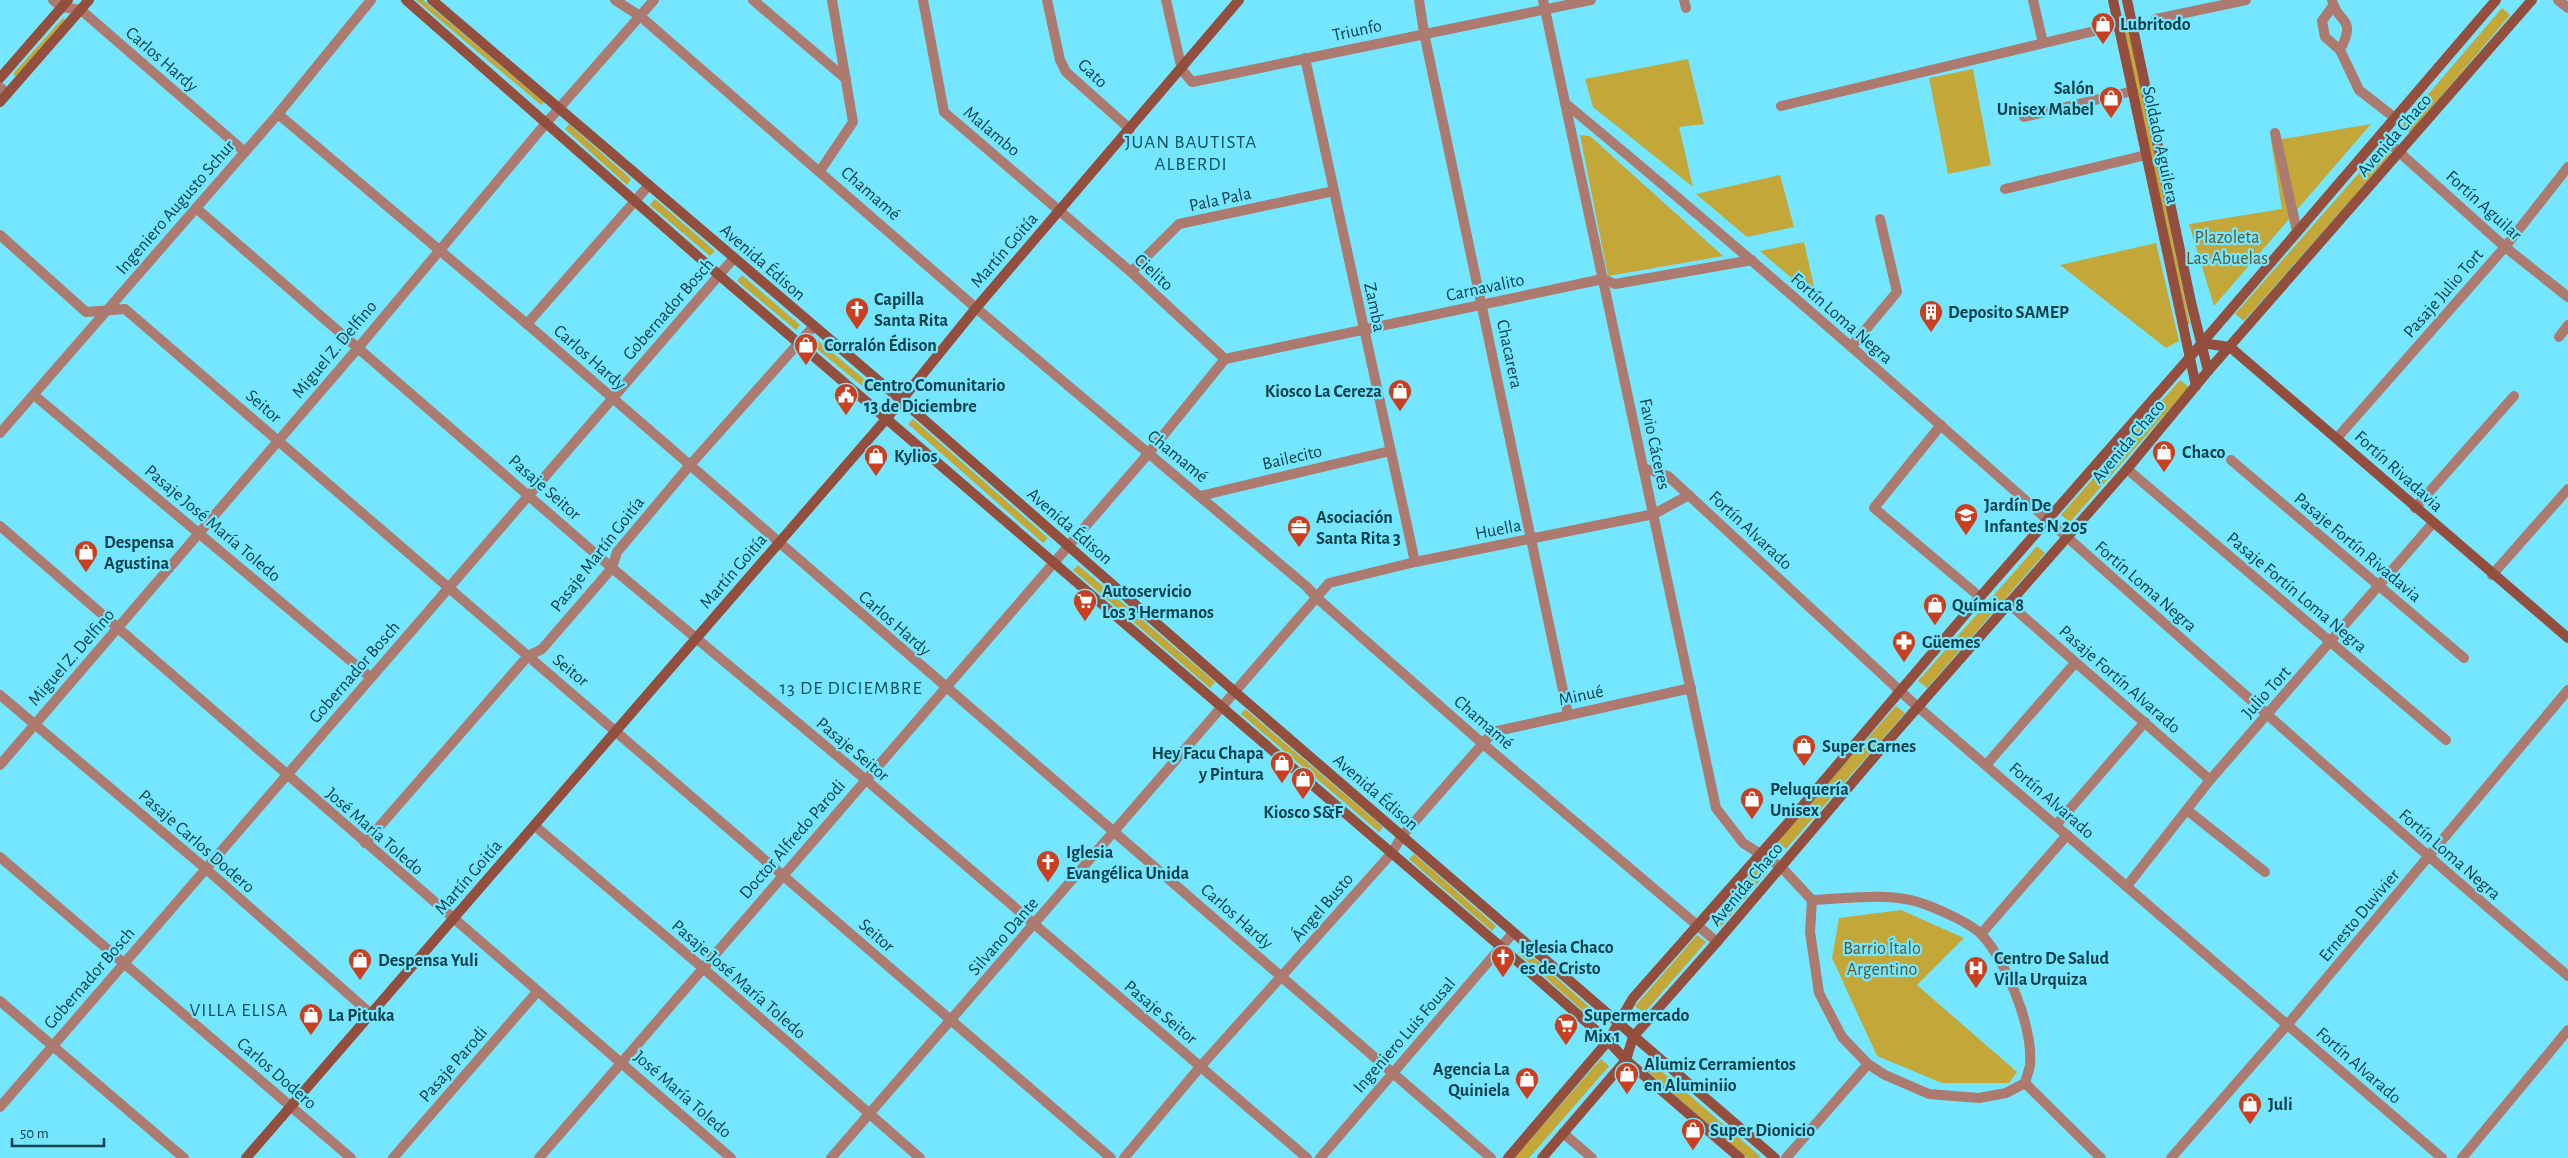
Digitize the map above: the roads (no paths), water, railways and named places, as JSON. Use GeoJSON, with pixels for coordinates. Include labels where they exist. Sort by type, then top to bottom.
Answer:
{"type":"FeatureCollection","features":[{"type":"Feature","properties":{"kind":"main road"},"geometry":{"type":"LineString","coordinates":[[0,102],[4,91],[89,0]]}},
{"type":"Feature","properties":{"kind":"main road","name":"Avenida Édison"},"geometry":{"type":"LineString","coordinates":[[406,0],[719,275],[1501,947],[1608,1041],[1626,1060],[1740,1158]]}},
{"type":"Feature","properties":{"kind":"main road","name":"Avenida Édison"},"geometry":{"type":"LineString","coordinates":[[432,0],[560,108],[733,259],[900,399],[1617,1024],[1775,1158]]}},
{"type":"Feature","properties":{"kind":"main road","name":"Martín Goitía"},"geometry":{"type":"LineString","coordinates":[[246,1158],[887,418],[900,399],[976,308],[1182,70],[1239,0]]}},
{"type":"Feature","properties":{"kind":"main road","name":"Soldado Aguilera"},"geometry":{"type":"LineString","coordinates":[[2113,0],[2196,386]]}},
{"type":"Feature","properties":{"kind":"main road","name":"Soldado Aguilera"},"geometry":{"type":"LineString","coordinates":[[2126,0],[2208,371]]}},
{"type":"Feature","properties":{"kind":"main road","name":"Avenida Chaco"},"geometry":{"type":"LineString","coordinates":[[1508,1158],[1608,1041],[1633,998],[1698,926],[2496,0]]}},
{"type":"Feature","properties":{"kind":"main road","name":"Avenida Chaco"},"geometry":{"type":"LineString","coordinates":[[1542,1158],[1626,1060],[1633,1037],[2008,603],[2127,469],[2208,371],[2532,0]]}},
{"type":"Feature","properties":{"kind":"main road"},"geometry":{"type":"LineString","coordinates":[[0,78],[65,4]]}},
{"type":"Feature","properties":{"kind":"main road"},"geometry":{"type":"LineString","coordinates":[[2201,344],[2230,347]]}},
{"type":"Feature","properties":{"kind":"main road","name":"Fortín Rivadavia"},"geometry":{"type":"LineString","coordinates":[[2230,347],[2337,438],[2433,524],[2568,638]]}},
{"type":"Feature","properties":{"kind":"street"},"geometry":{"type":"LineString","coordinates":[[53,0],[81,10]]}},
{"type":"Feature","properties":{"kind":"street","name":"Ingeniero Augusto Schur"},"geometry":{"type":"LineString","coordinates":[[0,433],[278,114],[371,0]]}},
{"type":"Feature","properties":{"kind":"street","name":"Chamamé"},"geometry":{"type":"LineString","coordinates":[[615,0],[640,16],[976,308],[1306,586],[1317,598],[1482,743],[1717,942]]}},
{"type":"Feature","properties":{"kind":"street","name":"Miguel Z. Delfino"},"geometry":{"type":"LineString","coordinates":[[0,765],[198,532],[358,348],[438,250],[547,122],[654,0]]}},
{"type":"Feature","properties":{"kind":"street"},"geometry":{"type":"LineString","coordinates":[[753,0],[846,78]]}},
{"type":"Feature","properties":{"kind":"street"},"geometry":{"type":"LineString","coordinates":[[820,171],[853,122],[832,0]]}},
{"type":"Feature","properties":{"kind":"street","name":"Malambo"},"geometry":{"type":"LineString","coordinates":[[923,0],[944,112],[1060,210]]}},
{"type":"Feature","properties":{"kind":"street","name":"Gato"},"geometry":{"type":"LineString","coordinates":[[1047,0],[1060,60],[1066,72],[1130,129]]}},
{"type":"Feature","properties":{"kind":"street"},"geometry":{"type":"LineString","coordinates":[[1166,0],[1182,70]]}},
{"type":"Feature","properties":{"kind":"street","name":"Chacarera"},"geometry":{"type":"LineString","coordinates":[[1419,0],[1424,33],[1533,538],[1568,714]]}},
{"type":"Feature","properties":{"kind":"street","name":"Triunfo"},"geometry":{"type":"LineString","coordinates":[[1182,70],[1192,82],[1424,33],[1544,4],[1591,0]]}},
{"type":"Feature","properties":{"kind":"street"},"geometry":{"type":"LineString","coordinates":[[2033,0],[2043,43]]}},
{"type":"Feature","properties":{"kind":"street"},"geometry":{"type":"LineString","coordinates":[[2156,20],[2246,0]]}},
{"type":"Feature","properties":{"kind":"street"},"geometry":{"type":"LineString","coordinates":[[2558,0],[2568,8]]}},
{"type":"Feature","properties":{"kind":"street"},"geometry":{"type":"LineString","coordinates":[[2340,50],[2348,35],[2346,20],[2332,3],[2322,21],[2326,37],[2340,50],[2359,90],[2395,118]]}},
{"type":"Feature","properties":{"kind":"street","name":"Favio Cáceres"},"geometry":{"type":"LineString","coordinates":[[1544,4],[1716,808],[1743,843],[1781,867],[1812,900]]}},
{"type":"Feature","properties":{"kind":"street","name":"Carlos Hardy"},"geometry":{"type":"LineString","coordinates":[[81,10],[245,152]]}},
{"type":"Feature","properties":{"kind":"street"},"geometry":{"type":"LineString","coordinates":[[1781,106],[2132,22]]}},
{"type":"Feature","properties":{"kind":"street","name":"Zamba"},"geometry":{"type":"LineString","coordinates":[[1305,58],[1414,562]]}},
{"type":"Feature","properties":{"kind":"street"},"geometry":{"type":"LineString","coordinates":[[2024,118],[2132,92]]}},
{"type":"Feature","properties":{"kind":"street","name":"Fortín Loma Negra"},"geometry":{"type":"LineString","coordinates":[[1566,103],[1752,260],[2428,858],[2568,976]]}},
{"type":"Feature","properties":{"kind":"street","name":"Carlos Hardy"},"geometry":{"type":"LineString","coordinates":[[278,114],[527,324],[778,544],[1115,831],[1490,1158]]}},
{"type":"Feature","properties":{"kind":"street"},"geometry":{"type":"LineString","coordinates":[[2275,133],[2297,231]]}},
{"type":"Feature","properties":{"kind":"street","name":"Fortín Aguilar"},"geometry":{"type":"LineString","coordinates":[[2380,135],[2505,247],[2568,297]]}},
{"type":"Feature","properties":{"kind":"street"},"geometry":{"type":"LineString","coordinates":[[2005,189],[2146,155]]}},
{"type":"Feature","properties":{"kind":"street","name":"Pasaje Julio Tort"},"geometry":{"type":"LineString","coordinates":[[2337,438],[2505,247],[2568,166]]}},
{"type":"Feature","properties":{"kind":"street"},"geometry":{"type":"LineString","coordinates":[[527,324],[649,185]]}},
{"type":"Feature","properties":{"kind":"street","name":"Pala Pala"},"geometry":{"type":"LineString","coordinates":[[1131,272],[1179,224],[1334,191]]}},
{"type":"Feature","properties":{"kind":"street","name":"Pasaje Seitor"},"geometry":{"type":"LineString","coordinates":[[196,208],[529,494],[612,568],[865,779],[1308,1158]]}},
{"type":"Feature","properties":{"kind":"street","name":"Cielito"},"geometry":{"type":"LineString","coordinates":[[1060,210],[1131,272],[1225,359]]}},
{"type":"Feature","properties":{"kind":"street"},"geometry":{"type":"LineString","coordinates":[[1851,347],[1898,292],[1880,219]]}},
{"type":"Feature","properties":{"kind":"street","name":"Seitor"},"geometry":{"type":"LineString","coordinates":[[0,235],[86,312],[126,309],[450,585],[528,656],[618,729],[782,875],[1111,1158]]}},
{"type":"Feature","properties":{"kind":"street","name":"Gobernador Bosch"},"geometry":{"type":"LineString","coordinates":[[0,1107],[52,1044],[733,259]]}},
{"type":"Feature","properties":{"kind":"street","name":"Carnavalito"},"geometry":{"type":"LineString","coordinates":[[1225,359],[1364,328],[1603,279],[1615,284],[1752,260]]}},
{"type":"Feature","properties":{"kind":"street"},"geometry":{"type":"LineString","coordinates":[[2559,337],[2568,325]]}},
{"type":"Feature","properties":{"kind":"street","name":"Pasaje Martín Goitía"},"geometry":{"type":"LineString","coordinates":[[365,843],[528,656],[542,649],[612,568],[617,552],[690,465],[800,344],[813,327]]}},
{"type":"Feature","properties":{"kind":"street","name":"Doctor Alfredo Parodi"},"geometry":{"type":"LineString","coordinates":[[539,1158],[1148,454],[1225,359]]}},
{"type":"Feature","properties":{"kind":"street","name":"Pasaje José María Toledo"},"geometry":{"type":"LineString","coordinates":[[34,395],[370,677]]}},
{"type":"Feature","properties":{"kind":"street"},"geometry":{"type":"LineString","coordinates":[[2415,508],[2514,396]]}},
{"type":"Feature","properties":{"kind":"street"},"geometry":{"type":"LineString","coordinates":[[1940,425],[1874,508],[1980,597]]}},
{"type":"Feature","properties":{"kind":"street","name":"Bailecito"},"geometry":{"type":"LineString","coordinates":[[1200,496],[1390,451]]}},
{"type":"Feature","properties":{"kind":"street","name":"Pasaje Fortín Rivadavia"},"geometry":{"type":"LineString","coordinates":[[2231,460],[2378,587],[2464,658]]}},
{"type":"Feature","properties":{"kind":"street","name":"Fortín Alvarado"},"geometry":{"type":"LineString","coordinates":[[1644,468],[1668,476],[1918,707],[2442,1158]]}},
{"type":"Feature","properties":{"kind":"street","name":"Pasaje Fortín Loma Negra"},"geometry":{"type":"LineString","coordinates":[[2127,469],[2446,740]]}},
{"type":"Feature","properties":{"kind":"street"},"geometry":{"type":"LineString","coordinates":[[2492,574],[2568,489]]}},
{"type":"Feature","properties":{"kind":"street","name":"Huella"},"geometry":{"type":"LineString","coordinates":[[1317,598],[1329,583],[1414,562],[1654,514],[1689,495]]}},
{"type":"Feature","properties":{"kind":"street","name":"Julio Tort"},"geometry":{"type":"LineString","coordinates":[[2127,886],[2210,780],[2268,716],[2433,524]]}},
{"type":"Feature","properties":{"kind":"street","name":"José María Toledo"},"geometry":{"type":"LineString","coordinates":[[0,526],[452,919],[622,1062],[731,1158]]}},
{"type":"Feature","properties":{"kind":"street","name":"Silvano Dante"},"geometry":{"type":"LineString","coordinates":[[830,1158],[1034,925],[1220,706],[1317,598]]}},
{"type":"Feature","properties":{"kind":"street","name":"Pasaje Fortín Alvarado"},"geometry":{"type":"LineString","coordinates":[[2008,603],[2210,780]]}},
{"type":"Feature","properties":{"kind":"street"},"geometry":{"type":"LineString","coordinates":[[1986,766],[2075,663]]}},
{"type":"Feature","properties":{"kind":"street","name":"Minué"},"geometry":{"type":"LineString","coordinates":[[1482,743],[1493,732],[1691,688]]}},
{"type":"Feature","properties":{"kind":"street","name":"Ernesto Duvivier"},"geometry":{"type":"LineString","coordinates":[[2172,1158],[2288,1024],[2568,690]]}},
{"type":"Feature","properties":{"kind":"street","name":"Pasaje Carlos Dodero"},"geometry":{"type":"LineString","coordinates":[[0,695],[205,868],[371,1014]]}},
{"type":"Feature","properties":{"kind":"street"},"geometry":{"type":"LineString","coordinates":[[2056,825],[2145,722]]}},
{"type":"Feature","properties":{"kind":"street","name":"Ángel Busto"},"geometry":{"type":"LineString","coordinates":[[1124,1158],[1200,1067],[1391,854],[1402,836],[1482,743]]}},
{"type":"Feature","properties":{"kind":"street"},"geometry":{"type":"LineString","coordinates":[[2187,810],[2265,872]]}},
{"type":"Feature","properties":{"kind":"street","name":"Pasaje José María Toledo"},"geometry":{"type":"LineString","coordinates":[[535,826],[703,968],[920,1158]]}},
{"type":"Feature","properties":{"kind":"street"},"geometry":{"type":"LineString","coordinates":[[1981,934],[2067,834]]}},
{"type":"Feature","properties":{"kind":"street","name":"Carlos Dodero"},"geometry":{"type":"LineString","coordinates":[[0,857],[351,1158]]}},
{"type":"Feature","properties":{"kind":"street"},"geometry":{"type":"LineString","coordinates":[[1894,898],[1918,901],[1970,926],[1981,934],[2009,974],[2018,1001],[2030,1065],[2024,1083],[2006,1093],[1979,1098],[1929,1094],[1885,1075],[1868,1064],[1842,1037],[1818,993],[1810,932],[1812,900],[1894,898]]}},
{"type":"Feature","properties":{"kind":"street","name":"Ingeniero Luis Fousal"},"geometry":{"type":"LineString","coordinates":[[1320,1158],[1514,933]]}},
{"type":"Feature","properties":{"kind":"street","name":"Pasaje Parodi"},"geometry":{"type":"LineString","coordinates":[[393,1158],[537,992]]}},
{"type":"Feature","properties":{"kind":"street"},"geometry":{"type":"LineString","coordinates":[[0,1001],[184,1158]]}},
{"type":"Feature","properties":{"kind":"street"},"geometry":{"type":"LineString","coordinates":[[2462,1158],[2568,1030]]}},
{"type":"Feature","properties":{"kind":"street"},"geometry":{"type":"LineString","coordinates":[[1786,1158],[1868,1064]]}},
{"type":"Feature","properties":{"kind":"street"},"geometry":{"type":"LineString","coordinates":[[2024,1083],[2101,1158]]}},
{"type":"Feature","properties":{"kind":"street"},"geometry":{"type":"LineString","coordinates":[[1563,1134],[1592,1158]]}},
{"type":"Feature","properties":{"kind":"place","name":"Lubritodo"},"geometry":{"type":"Point","coordinates":[2103,45]}},
{"type":"Feature","properties":{"kind":"place","name":"Salón Unisex Mabel"},"geometry":{"type":"Point","coordinates":[2111,119]}},
{"type":"Feature","properties":{"kind":"place","name":"Capilla Santa Rita"},"geometry":{"type":"Point","coordinates":[857,330]}},
{"type":"Feature","properties":{"kind":"place","name":"Deposito SAMEP"},"geometry":{"type":"Point","coordinates":[1931,333]}},
{"type":"Feature","properties":{"kind":"place","name":"Corralón Édison"},"geometry":{"type":"Point","coordinates":[806,366]}},
{"type":"Feature","properties":{"kind":"place","name":"Kiosco La Cereza"},"geometry":{"type":"Point","coordinates":[1400,412]}},
{"type":"Feature","properties":{"kind":"place","name":"Centro Comunitario 13 de Diciembre"},"geometry":{"type":"Point","coordinates":[846,416]}},
{"type":"Feature","properties":{"kind":"place","name":"Chaco"},"geometry":{"type":"Point","coordinates":[2164,473]}},
{"type":"Feature","properties":{"kind":"place","name":"Kylios"},"geometry":{"type":"Point","coordinates":[876,477]}},
{"type":"Feature","properties":{"kind":"place","name":"Jardín De Infantes N 205"},"geometry":{"type":"Point","coordinates":[1966,536]}},
{"type":"Feature","properties":{"kind":"place","name":"Asociación Santa Rita 3"},"geometry":{"type":"Point","coordinates":[1299,548]}},
{"type":"Feature","properties":{"kind":"place","name":"Despensa Agustina"},"geometry":{"type":"Point","coordinates":[86,573]}},
{"type":"Feature","properties":{"kind":"place","name":"Autoservicio Los 3 Hermanos"},"geometry":{"type":"Point","coordinates":[1085,622]}},
{"type":"Feature","properties":{"kind":"place","name":"Química 8"},"geometry":{"type":"Point","coordinates":[1935,626]}},
{"type":"Feature","properties":{"kind":"place","name":"Güemes"},"geometry":{"type":"Point","coordinates":[1904,663]}},
{"type":"Feature","properties":{"kind":"place","name":"Super Carnes"},"geometry":{"type":"Point","coordinates":[1804,767]}},
{"type":"Feature","properties":{"kind":"place","name":"Hey Facu Chapa y Pintura"},"geometry":{"type":"Point","coordinates":[1282,784]}},
{"type":"Feature","properties":{"kind":"place","name":"Kiosco S&F"},"geometry":{"type":"Point","coordinates":[1303,800]}},
{"type":"Feature","properties":{"kind":"place","name":"Peluquería Unisex"},"geometry":{"type":"Point","coordinates":[1752,820]}},
{"type":"Feature","properties":{"kind":"place","name":"Iglesia Evangélica Unida"},"geometry":{"type":"Point","coordinates":[1048,883]}},
{"type":"Feature","properties":{"kind":"place","name":"Iglesia Chaco es de Cristo"},"geometry":{"type":"Point","coordinates":[1503,978]}},
{"type":"Feature","properties":{"kind":"place","name":"Despensa Yuli"},"geometry":{"type":"Point","coordinates":[360,981]}},
{"type":"Feature","properties":{"kind":"place","name":"Centro De Salud Villa Urquiza"},"geometry":{"type":"Point","coordinates":[1976,989]}},
{"type":"Feature","properties":{"kind":"place","name":"La Pituka"},"geometry":{"type":"Point","coordinates":[311,1036]}},
{"type":"Feature","properties":{"kind":"place","name":"Supermercado Mix 1"},"geometry":{"type":"Point","coordinates":[1566,1046]}},
{"type":"Feature","properties":{"kind":"place","name":"Alumiz Cerramientos en Aluminiio"},"geometry":{"type":"Point","coordinates":[1627,1095]}},
{"type":"Feature","properties":{"kind":"place","name":"Agencia La Quiniela"},"geometry":{"type":"Point","coordinates":[1527,1100]}},
{"type":"Feature","properties":{"kind":"place","name":"Juli"},"geometry":{"type":"Point","coordinates":[2250,1125]}},
{"type":"Feature","properties":{"kind":"place","name":"Super Dionicio"},"geometry":{"type":"Point","coordinates":[1693,1151]}},
{"type":"Feature","properties":{"kind":"district","name":"JUAN BAUTISTA ALBERDI"},"geometry":{"type":"Point","coordinates":[1191,152]}},
{"type":"Feature","properties":{"kind":"district","name":"13 DE DICIEMBRE"},"geometry":{"type":"Point","coordinates":[851,687]}},
{"type":"Feature","properties":{"kind":"district","name":"VILLA ELISA"},"geometry":{"type":"Point","coordinates":[239,1009]}},
{"type":"Feature","properties":{"kind":"park label","name":"Plazoleta Las Abuelas"},"geometry":{"type":"Point","coordinates":[2227,247]}},
{"type":"Feature","properties":{"kind":"park label","name":"Barrio Ítalo Argentino"},"geometry":{"type":"Point","coordinates":[1882,958]}}]}
